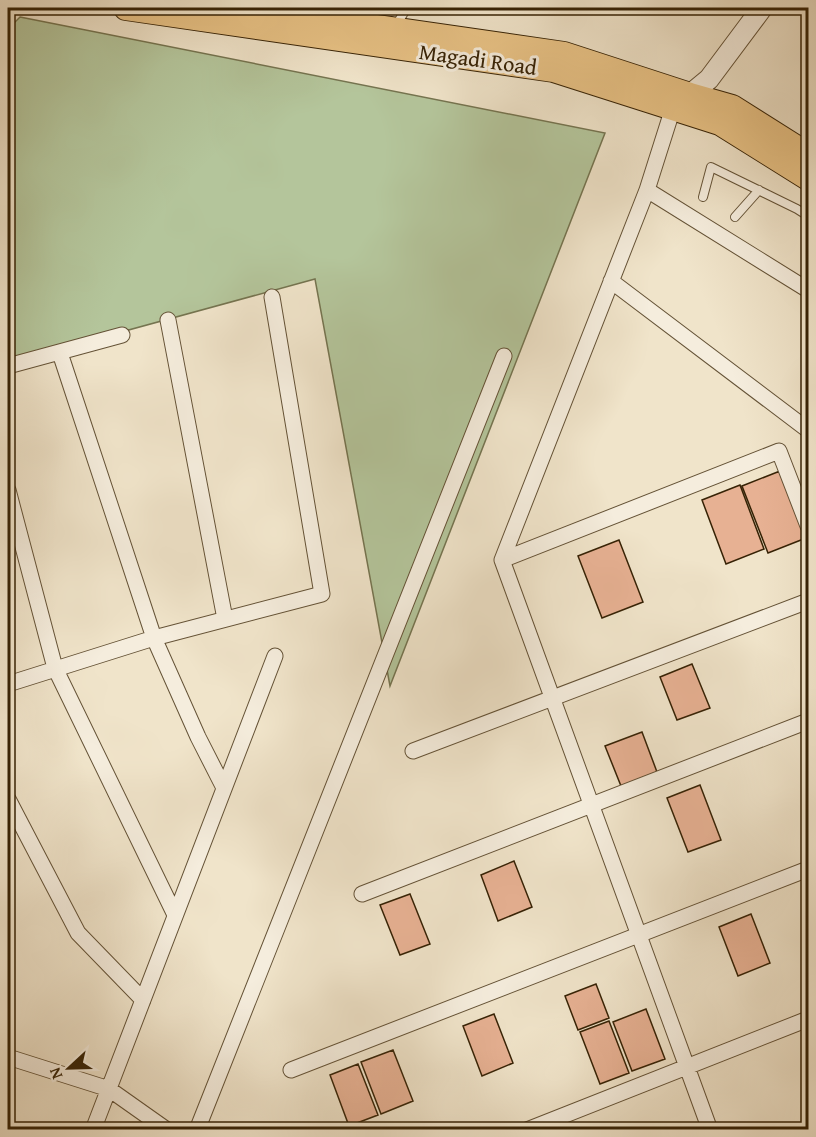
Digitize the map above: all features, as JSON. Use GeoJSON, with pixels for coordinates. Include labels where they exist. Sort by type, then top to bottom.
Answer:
{"type":"FeatureCollection","features":[{"type":"Feature","properties":{"kind":"main road","name":"Magadi Road"},"geometry":{"type":"LineString","coordinates":[[126,8],[554,70],[682,101],[732,107],[808,155]]}},
{"type":"Feature","properties":{"kind":"main road","name":"Magadi Road"},"geometry":{"type":"LineString","coordinates":[[245,8],[564,54],[682,101],[808,178]]}},
{"type":"Feature","properties":{"kind":"street"},"geometry":{"type":"LineString","coordinates":[[710,1130],[502,560],[682,101],[709,79],[762,8]]}},
{"type":"Feature","properties":{"kind":"street"},"geometry":{"type":"LineString","coordinates":[[647,190],[808,290]]}},
{"type":"Feature","properties":{"kind":"street"},"geometry":{"type":"LineString","coordinates":[[611,281],[808,430]]}},
{"type":"Feature","properties":{"kind":"street"},"geometry":{"type":"LineString","coordinates":[[8,684],[154,638],[322,594],[272,297]]}},
{"type":"Feature","properties":{"kind":"street"},"geometry":{"type":"LineString","coordinates":[[168,320],[225,619]]}},
{"type":"Feature","properties":{"kind":"street"},"geometry":{"type":"LineString","coordinates":[[8,366],[122,335]]}},
{"type":"Feature","properties":{"kind":"street"},"geometry":{"type":"LineString","coordinates":[[60,353],[154,638],[198,737],[224,788]]}},
{"type":"Feature","properties":{"kind":"street"},"geometry":{"type":"LineString","coordinates":[[197,1130],[504,356]]}},
{"type":"Feature","properties":{"kind":"street"},"geometry":{"type":"LineString","coordinates":[[502,560],[779,451],[808,525]]}},
{"type":"Feature","properties":{"kind":"street"},"geometry":{"type":"LineString","coordinates":[[8,490],[55,669],[175,915]]}},
{"type":"Feature","properties":{"kind":"street"},"geometry":{"type":"LineString","coordinates":[[413,751],[808,601]]}},
{"type":"Feature","properties":{"kind":"street"},"geometry":{"type":"LineString","coordinates":[[93,1130],[275,656]]}},
{"type":"Feature","properties":{"kind":"street"},"geometry":{"type":"LineString","coordinates":[[362,894],[808,721]]}},
{"type":"Feature","properties":{"kind":"street"},"geometry":{"type":"LineString","coordinates":[[8,799],[78,933],[143,1000]]}},
{"type":"Feature","properties":{"kind":"street"},"geometry":{"type":"LineString","coordinates":[[291,1070],[808,869]]}},
{"type":"Feature","properties":{"kind":"street"},"geometry":{"type":"LineString","coordinates":[[527,1130],[808,1019]]}},
{"type":"Feature","properties":{"kind":"street"},"geometry":{"type":"LineString","coordinates":[[8,1057],[109,1089],[167,1130]]}},
{"type":"Feature","properties":{"kind":"lane"},"geometry":{"type":"LineString","coordinates":[[393,29],[407,8]]}},
{"type":"Feature","properties":{"kind":"lane"},"geometry":{"type":"LineString","coordinates":[[703,197],[711,167],[797,208],[808,216]]}},
{"type":"Feature","properties":{"kind":"lane"},"geometry":{"type":"LineString","coordinates":[[735,217],[759,190]]}},
{"type":"Feature","properties":{"kind":"green space"},"geometry":{"type":"Polygon","coordinates":[[[20,17],[605,133],[390,686],[315,279],[8,363],[8,29],[20,17]]]}},
{"type":"Feature","properties":{"kind":"building"},"geometry":{"type":"Polygon","coordinates":[[[780,471],[806,538],[768,553],[742,486],[780,471]]]}},
{"type":"Feature","properties":{"kind":"building"},"geometry":{"type":"Polygon","coordinates":[[[740,485],[764,549],[726,564],[702,500],[740,485]]]}},
{"type":"Feature","properties":{"kind":"building"},"geometry":{"type":"Polygon","coordinates":[[[619,540],[643,602],[602,618],[578,556],[619,540]]]}},
{"type":"Feature","properties":{"kind":"building"},"geometry":{"type":"Polygon","coordinates":[[[692,664],[710,708],[677,720],[660,677],[692,664]]]}},
{"type":"Feature","properties":{"kind":"building"},"geometry":{"type":"Polygon","coordinates":[[[642,732],[657,772],[621,786],[605,746],[642,732]]]}},
{"type":"Feature","properties":{"kind":"building"},"geometry":{"type":"Polygon","coordinates":[[[700,785],[721,840],[688,852],[667,798],[700,785]]]}},
{"type":"Feature","properties":{"kind":"building"},"geometry":{"type":"Polygon","coordinates":[[[514,861],[532,907],[498,921],[481,875],[514,861]]]}},
{"type":"Feature","properties":{"kind":"building"},"geometry":{"type":"Polygon","coordinates":[[[410,894],[430,944],[400,955],[380,905],[410,894]]]}},
{"type":"Feature","properties":{"kind":"building"},"geometry":{"type":"Polygon","coordinates":[[[751,914],[770,963],[738,976],[719,927],[751,914]]]}},
{"type":"Feature","properties":{"kind":"building"},"geometry":{"type":"Polygon","coordinates":[[[596,984],[609,1018],[578,1030],[565,996],[596,984]]]}},
{"type":"Feature","properties":{"kind":"building"},"geometry":{"type":"Polygon","coordinates":[[[646,1009],[665,1059],[632,1071],[613,1022],[646,1009]]]}},
{"type":"Feature","properties":{"kind":"building"},"geometry":{"type":"Polygon","coordinates":[[[494,1014],[513,1063],[482,1076],[463,1026],[494,1014]]]}},
{"type":"Feature","properties":{"kind":"building"},"geometry":{"type":"Polygon","coordinates":[[[609,1021],[629,1073],[600,1084],[580,1032],[609,1021]]]}},
{"type":"Feature","properties":{"kind":"building"},"geometry":{"type":"Polygon","coordinates":[[[393,1050],[413,1101],[381,1114],[361,1062],[393,1050]]]}},
{"type":"Feature","properties":{"kind":"building"},"geometry":{"type":"Polygon","coordinates":[[[358,1064],[378,1115],[349,1126],[330,1075],[358,1064]]]}}]}
